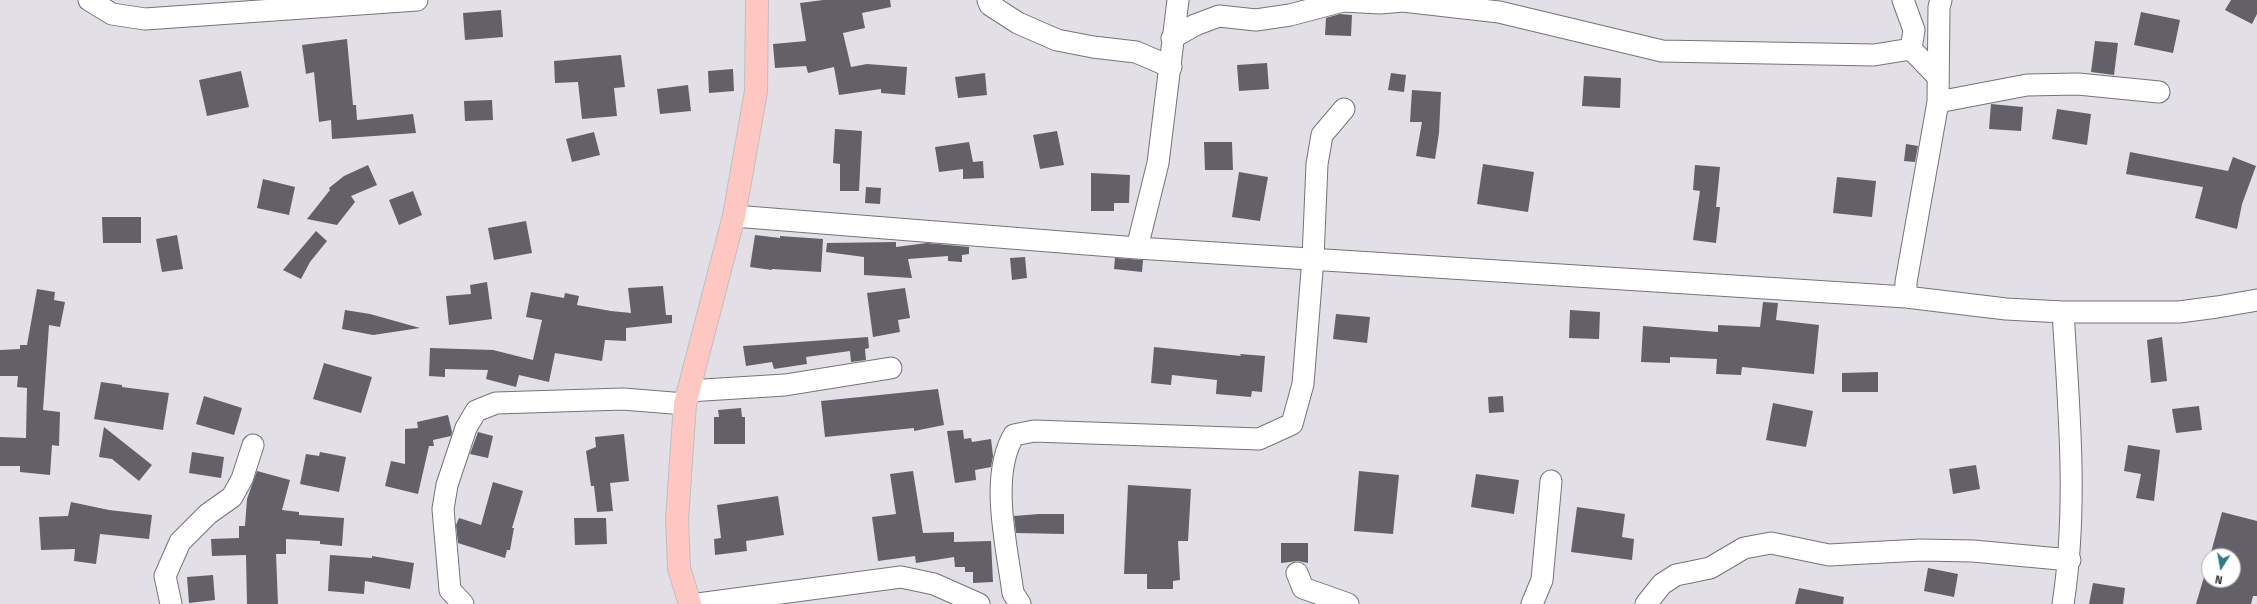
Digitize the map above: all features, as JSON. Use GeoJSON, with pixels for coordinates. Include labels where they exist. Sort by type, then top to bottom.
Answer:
{"type":"FeatureCollection","features":[{"type":"Feature","properties":{"kind":"main road"},"geometry":{"type":"LineString","coordinates":[[690,604],[679,568],[677,519],[686,398],[734,216],[756,92],[757,0]]}},
{"type":"Feature","properties":{"kind":"street"},"geometry":{"type":"LineString","coordinates":[[89,0],[112,14],[145,19],[418,0]]}},
{"type":"Feature","properties":{"kind":"street"},"geometry":{"type":"LineString","coordinates":[[988,0],[990,5],[1018,23],[1057,40],[1093,47],[1136,52],[1170,67]]}},
{"type":"Feature","properties":{"kind":"street"},"geometry":{"type":"LineString","coordinates":[[1137,248],[1158,163],[1170,67],[1172,38],[1178,0]]}},
{"type":"Feature","properties":{"kind":"street"},"geometry":{"type":"LineString","coordinates":[[1172,38],[1196,25],[1219,16],[1256,20],[1290,15],[1343,1],[1380,4],[1403,0],[1499,12],[1662,51],[1874,54],[1911,49]]}},
{"type":"Feature","properties":{"kind":"street"},"geometry":{"type":"LineString","coordinates":[[1902,0],[1914,30],[1911,49]]}},
{"type":"Feature","properties":{"kind":"street"},"geometry":{"type":"LineString","coordinates":[[1906,297],[1906,282],[1938,102],[1939,6],[1941,0]]}},
{"type":"Feature","properties":{"kind":"street"},"geometry":{"type":"LineString","coordinates":[[1911,49],[1938,77]]}},
{"type":"Feature","properties":{"kind":"street"},"geometry":{"type":"LineString","coordinates":[[1938,102],[2027,85],[2078,84],[2159,92]]}},
{"type":"Feature","properties":{"kind":"street"},"geometry":{"type":"LineString","coordinates":[[1020,604],[1013,593],[1001,484],[1008,445],[1014,435],[1034,432],[1258,439],[1292,424],[1303,384],[1313,258],[1317,164],[1322,135],[1344,109]]}},
{"type":"Feature","properties":{"kind":"street"},"geometry":{"type":"LineString","coordinates":[[734,216],[1137,248],[1313,258],[1906,297],[2006,308],[2063,312],[2179,312],[2217,308],[2257,300]]}},
{"type":"Feature","properties":{"kind":"street"},"geometry":{"type":"LineString","coordinates":[[2063,312],[2071,489],[2070,560],[2063,604]]}},
{"type":"Feature","properties":{"kind":"street"},"geometry":{"type":"LineString","coordinates":[[463,604],[450,590],[443,509],[447,484],[466,428],[476,411],[496,403],[686,398],[785,385],[891,368]]}},
{"type":"Feature","properties":{"kind":"street"},"geometry":{"type":"LineString","coordinates":[[171,604],[165,576],[180,542],[208,514],[232,497],[242,479],[253,445]]}},
{"type":"Feature","properties":{"kind":"street"},"geometry":{"type":"LineString","coordinates":[[1532,604],[1542,580],[1551,481]]}},
{"type":"Feature","properties":{"kind":"street"},"geometry":{"type":"LineString","coordinates":[[1646,604],[1662,584],[1676,574],[1710,568],[1744,548],[1771,544],[1829,555],[1936,550],[1973,551],[2070,560]]}},
{"type":"Feature","properties":{"kind":"street"},"geometry":{"type":"LineString","coordinates":[[1298,573],[1303,588],[1348,604]]}},
{"type":"Feature","properties":{"kind":"street"},"geometry":{"type":"LineString","coordinates":[[698,604],[901,577],[934,584],[979,604]]}},
{"type":"Feature","properties":{"kind":"building"},"geometry":{"type":"Polygon","coordinates":[[[823,0],[890,0],[891,7],[862,13],[865,28],[843,33],[851,67],[867,64],[907,67],[905,95],[881,93],[881,89],[839,95],[834,67],[808,73],[806,66],[775,68],[773,44],[806,41],[800,3],[823,0]]]}},
{"type":"Feature","properties":{"kind":"building"},"geometry":{"type":"Polygon","coordinates":[[[2231,0],[2257,0],[2257,14],[2252,24],[2225,10],[2231,0]]]}},
{"type":"Feature","properties":{"kind":"building"},"geometry":{"type":"Polygon","coordinates":[[[501,10],[503,37],[465,40],[463,13],[501,10]]]}},
{"type":"Feature","properties":{"kind":"building"},"geometry":{"type":"Polygon","coordinates":[[[2141,12],[2180,20],[2173,53],[2134,45],[2141,12]]]}},
{"type":"Feature","properties":{"kind":"building"},"geometry":{"type":"Polygon","coordinates":[[[1340,14],[1352,15],[1351,36],[1325,35],[1326,18],[1340,14]]]}},
{"type":"Feature","properties":{"kind":"building"},"geometry":{"type":"Polygon","coordinates":[[[347,39],[353,105],[356,105],[357,120],[413,114],[416,133],[332,139],[331,120],[319,122],[314,72],[306,74],[302,45],[347,39]]]}},
{"type":"Feature","properties":{"kind":"building"},"geometry":{"type":"Polygon","coordinates":[[[2095,41],[2118,43],[2114,75],[2091,72],[2095,41]]]}},
{"type":"Feature","properties":{"kind":"building"},"geometry":{"type":"Polygon","coordinates":[[[621,55],[625,87],[614,88],[617,116],[582,119],[578,82],[555,83],[554,61],[621,55]]]}},
{"type":"Feature","properties":{"kind":"building"},"geometry":{"type":"Polygon","coordinates":[[[1267,63],[1269,89],[1239,91],[1237,65],[1267,63]]]}},
{"type":"Feature","properties":{"kind":"building"},"geometry":{"type":"Polygon","coordinates":[[[733,69],[734,91],[709,93],[708,71],[733,69]]]}},
{"type":"Feature","properties":{"kind":"building"},"geometry":{"type":"Polygon","coordinates":[[[241,71],[249,107],[207,116],[199,80],[241,71]]]}},
{"type":"Feature","properties":{"kind":"building"},"geometry":{"type":"Polygon","coordinates":[[[985,73],[987,95],[958,98],[955,77],[985,73]]]}},
{"type":"Feature","properties":{"kind":"building"},"geometry":{"type":"Polygon","coordinates":[[[1391,73],[1406,75],[1404,92],[1388,90],[1391,73]]]}},
{"type":"Feature","properties":{"kind":"building"},"geometry":{"type":"Polygon","coordinates":[[[1584,76],[1621,78],[1620,108],[1582,106],[1584,76]]]}},
{"type":"Feature","properties":{"kind":"building"},"geometry":{"type":"Polygon","coordinates":[[[688,85],[691,111],[660,114],[657,89],[688,85]]]}},
{"type":"Feature","properties":{"kind":"building"},"geometry":{"type":"Polygon","coordinates":[[[1412,90],[1441,92],[1439,133],[1435,159],[1416,156],[1422,122],[1410,122],[1412,90]]]}},
{"type":"Feature","properties":{"kind":"building"},"geometry":{"type":"Polygon","coordinates":[[[492,100],[493,120],[465,121],[464,101],[492,100]]]}},
{"type":"Feature","properties":{"kind":"building"},"geometry":{"type":"Polygon","coordinates":[[[1991,104],[2023,107],[2021,131],[1989,129],[1991,104]]]}},
{"type":"Feature","properties":{"kind":"building"},"geometry":{"type":"Polygon","coordinates":[[[2057,109],[2091,114],[2087,145],[2052,139],[2057,109]]]}},
{"type":"Feature","properties":{"kind":"building"},"geometry":{"type":"Polygon","coordinates":[[[835,129],[862,131],[859,191],[840,191],[840,164],[833,163],[835,129]]]}},
{"type":"Feature","properties":{"kind":"building"},"geometry":{"type":"Polygon","coordinates":[[[1057,131],[1064,165],[1040,169],[1033,135],[1057,131]]]}},
{"type":"Feature","properties":{"kind":"building"},"geometry":{"type":"Polygon","coordinates":[[[594,132],[600,155],[572,162],[566,139],[594,132]]]}},
{"type":"Feature","properties":{"kind":"building"},"geometry":{"type":"Polygon","coordinates":[[[969,142],[973,162],[983,161],[984,178],[963,179],[963,169],[939,172],[935,147],[969,142]]]}},
{"type":"Feature","properties":{"kind":"building"},"geometry":{"type":"Polygon","coordinates":[[[1204,142],[1232,142],[1233,170],[1205,170],[1204,142]]]}},
{"type":"Feature","properties":{"kind":"building"},"geometry":{"type":"Polygon","coordinates":[[[1906,144],[1918,146],[1915,162],[1904,161],[1906,144]]]}},
{"type":"Feature","properties":{"kind":"building"},"geometry":{"type":"Polygon","coordinates":[[[2130,152],[2228,171],[2233,157],[2256,166],[2242,204],[2237,229],[2195,218],[2203,187],[2126,174],[2130,152]]]}},
{"type":"Feature","properties":{"kind":"building"},"geometry":{"type":"Polygon","coordinates":[[[1483,164],[1534,172],[1528,212],[1477,204],[1483,164]]]}},
{"type":"Feature","properties":{"kind":"building"},"geometry":{"type":"Polygon","coordinates":[[[368,165],[377,185],[351,196],[355,202],[337,225],[307,219],[330,190],[329,188],[344,176],[368,165]]]}},
{"type":"Feature","properties":{"kind":"building"},"geometry":{"type":"Polygon","coordinates":[[[1695,165],[1720,167],[1716,207],[1720,207],[1716,243],[1693,240],[1700,191],[1693,190],[1695,165]]]}},
{"type":"Feature","properties":{"kind":"building"},"geometry":{"type":"Polygon","coordinates":[[[1239,172],[1268,177],[1260,221],[1232,217],[1239,172]]]}},
{"type":"Feature","properties":{"kind":"building"},"geometry":{"type":"Polygon","coordinates":[[[1091,173],[1130,175],[1129,203],[1114,203],[1114,211],[1091,211],[1091,173]]]}},
{"type":"Feature","properties":{"kind":"building"},"geometry":{"type":"Polygon","coordinates":[[[1837,177],[1876,181],[1872,217],[1833,213],[1837,177]]]}},
{"type":"Feature","properties":{"kind":"building"},"geometry":{"type":"Polygon","coordinates":[[[263,179],[295,187],[289,215],[257,208],[263,179]]]}},
{"type":"Feature","properties":{"kind":"building"},"geometry":{"type":"Polygon","coordinates":[[[866,187],[881,188],[880,204],[865,203],[866,187]]]}},
{"type":"Feature","properties":{"kind":"building"},"geometry":{"type":"Polygon","coordinates":[[[413,191],[422,215],[399,225],[389,200],[413,191]]]}},
{"type":"Feature","properties":{"kind":"building"},"geometry":{"type":"Polygon","coordinates":[[[102,217],[141,217],[141,243],[103,243],[102,217]]]}},
{"type":"Feature","properties":{"kind":"building"},"geometry":{"type":"Polygon","coordinates":[[[526,221],[532,253],[494,260],[488,228],[526,221]]]}},
{"type":"Feature","properties":{"kind":"building"},"geometry":{"type":"Polygon","coordinates":[[[316,231],[327,241],[310,262],[301,279],[283,270],[316,231]]]}},
{"type":"Feature","properties":{"kind":"building"},"geometry":{"type":"Polygon","coordinates":[[[177,235],[183,269],[162,272],[156,239],[177,235]]]}},
{"type":"Feature","properties":{"kind":"building"},"geometry":{"type":"Polygon","coordinates":[[[755,235],[780,238],[780,236],[823,239],[821,272],[772,270],[750,267],[755,235]]]}},
{"type":"Feature","properties":{"kind":"building"},"geometry":{"type":"Polygon","coordinates":[[[896,242],[896,247],[927,243],[969,247],[969,254],[962,255],[962,262],[948,261],[948,256],[908,259],[912,278],[864,275],[864,257],[826,252],[827,243],[896,242]]]}},
{"type":"Feature","properties":{"kind":"building"},"geometry":{"type":"Polygon","coordinates":[[[1025,257],[1027,278],[1012,280],[1010,258],[1025,257]]]}},
{"type":"Feature","properties":{"kind":"building"},"geometry":{"type":"Polygon","coordinates":[[[1115,258],[1143,260],[1142,272],[1114,269],[1115,258]]]}},
{"type":"Feature","properties":{"kind":"building"},"geometry":{"type":"Polygon","coordinates":[[[487,282],[492,319],[449,325],[446,296],[471,294],[470,285],[487,282]]]}},
{"type":"Feature","properties":{"kind":"building"},"geometry":{"type":"Polygon","coordinates":[[[663,286],[666,315],[672,315],[672,323],[626,328],[626,341],[605,340],[602,361],[555,353],[549,382],[519,375],[516,387],[486,379],[488,370],[445,369],[445,377],[429,376],[430,348],[493,350],[533,360],[542,320],[526,317],[531,292],[564,298],[565,293],[579,296],[577,305],[631,313],[628,288],[663,286]]]}},
{"type":"Feature","properties":{"kind":"building"},"geometry":{"type":"Polygon","coordinates":[[[905,288],[910,318],[898,320],[900,332],[873,337],[867,293],[905,288]]]}},
{"type":"Feature","properties":{"kind":"building"},"geometry":{"type":"Polygon","coordinates":[[[37,289],[55,292],[54,300],[65,302],[60,327],[49,325],[43,410],[60,412],[59,446],[52,445],[50,475],[20,472],[20,466],[0,466],[0,437],[26,438],[27,388],[17,387],[18,376],[0,376],[0,350],[20,349],[20,345],[27,345],[37,289]]]}},
{"type":"Feature","properties":{"kind":"building"},"geometry":{"type":"Polygon","coordinates":[[[1763,302],[1778,303],[1776,320],[1819,325],[1814,374],[1742,367],[1741,375],[1716,374],[1717,359],[1670,357],[1670,363],[1641,362],[1643,326],[1718,332],[1718,325],[1760,327],[1763,302]]]}},
{"type":"Feature","properties":{"kind":"building"},"geometry":{"type":"Polygon","coordinates":[[[345,310],[370,314],[420,328],[373,335],[342,329],[345,310]]]}},
{"type":"Feature","properties":{"kind":"building"},"geometry":{"type":"Polygon","coordinates":[[[1570,310],[1600,312],[1599,339],[1569,338],[1570,310]]]}},
{"type":"Feature","properties":{"kind":"building"},"geometry":{"type":"Polygon","coordinates":[[[1336,314],[1370,317],[1367,343],[1333,339],[1336,314]]]}},
{"type":"Feature","properties":{"kind":"building"},"geometry":{"type":"Polygon","coordinates":[[[868,337],[869,348],[865,349],[866,360],[851,362],[850,351],[806,357],[807,364],[774,369],[772,362],[746,366],[743,346],[868,337]]]}},
{"type":"Feature","properties":{"kind":"building"},"geometry":{"type":"Polygon","coordinates":[[[2162,337],[2167,381],[2151,383],[2147,340],[2162,337]]]}},
{"type":"Feature","properties":{"kind":"building"},"geometry":{"type":"Polygon","coordinates":[[[1154,347],[1241,356],[1240,354],[1265,356],[1262,392],[1252,391],[1251,397],[1216,394],[1217,380],[1172,375],[1171,385],[1151,383],[1154,347]]]}},
{"type":"Feature","properties":{"kind":"building"},"geometry":{"type":"Polygon","coordinates":[[[324,363],[372,377],[361,413],[313,399],[324,363]]]}},
{"type":"Feature","properties":{"kind":"building"},"geometry":{"type":"Polygon","coordinates":[[[1878,372],[1878,392],[1842,392],[1842,373],[1878,372]]]}},
{"type":"Feature","properties":{"kind":"building"},"geometry":{"type":"Polygon","coordinates":[[[101,382],[122,385],[122,387],[169,393],[163,430],[94,419],[101,382]]]}},
{"type":"Feature","properties":{"kind":"building"},"geometry":{"type":"Polygon","coordinates":[[[938,389],[944,425],[914,431],[914,428],[825,437],[821,401],[938,389]]]}},
{"type":"Feature","properties":{"kind":"building"},"geometry":{"type":"Polygon","coordinates":[[[204,396],[242,408],[234,435],[196,424],[204,396]]]}},
{"type":"Feature","properties":{"kind":"building"},"geometry":{"type":"Polygon","coordinates":[[[1503,396],[1504,412],[1489,413],[1488,397],[1503,396]]]}},
{"type":"Feature","properties":{"kind":"building"},"geometry":{"type":"Polygon","coordinates":[[[1773,403],[1813,411],[1806,447],[1766,440],[1773,403]]]}},
{"type":"Feature","properties":{"kind":"building"},"geometry":{"type":"Polygon","coordinates":[[[2199,406],[2202,430],[2176,433],[2172,409],[2199,406]]]}},
{"type":"Feature","properties":{"kind":"building"},"geometry":{"type":"Polygon","coordinates":[[[741,408],[742,417],[745,417],[745,444],[714,444],[714,417],[719,417],[718,410],[741,408]]]}},
{"type":"Feature","properties":{"kind":"building"},"geometry":{"type":"Polygon","coordinates":[[[448,415],[452,432],[451,436],[433,440],[434,446],[429,446],[418,494],[385,486],[391,461],[405,464],[405,429],[418,428],[417,422],[448,415]]]}},
{"type":"Feature","properties":{"kind":"building"},"geometry":{"type":"Polygon","coordinates":[[[104,427],[152,465],[139,481],[112,459],[99,457],[104,427]]]}},
{"type":"Feature","properties":{"kind":"building"},"geometry":{"type":"Polygon","coordinates":[[[963,430],[964,439],[971,438],[972,442],[991,439],[993,456],[991,467],[975,470],[976,480],[955,483],[947,431],[963,430]]]}},
{"type":"Feature","properties":{"kind":"building"},"geometry":{"type":"Polygon","coordinates":[[[478,432],[493,436],[488,458],[470,454],[478,432]]]}},
{"type":"Feature","properties":{"kind":"building"},"geometry":{"type":"Polygon","coordinates":[[[624,434],[629,481],[610,483],[613,511],[597,512],[594,486],[591,486],[586,451],[596,447],[595,437],[624,434]]]}},
{"type":"Feature","properties":{"kind":"building"},"geometry":{"type":"Polygon","coordinates":[[[2128,445],[2160,450],[2154,501],[2136,498],[2141,474],[2124,471],[2128,445]]]}},
{"type":"Feature","properties":{"kind":"building"},"geometry":{"type":"Polygon","coordinates":[[[192,452],[224,457],[221,478],[189,473],[192,452]]]}},
{"type":"Feature","properties":{"kind":"building"},"geometry":{"type":"Polygon","coordinates":[[[320,452],[346,457],[339,492],[300,484],[306,454],[319,456],[320,452]]]}},
{"type":"Feature","properties":{"kind":"building"},"geometry":{"type":"Polygon","coordinates":[[[1976,465],[1980,489],[1953,494],[1949,469],[1976,465]]]}},
{"type":"Feature","properties":{"kind":"building"},"geometry":{"type":"Polygon","coordinates":[[[257,471],[290,480],[282,510],[299,512],[299,515],[344,518],[342,546],[320,544],[320,541],[286,539],[286,554],[276,554],[278,604],[247,604],[246,555],[212,556],[211,539],[239,538],[239,526],[245,526],[247,499],[257,471]]]}},
{"type":"Feature","properties":{"kind":"building"},"geometry":{"type":"Polygon","coordinates":[[[913,471],[923,533],[954,532],[954,542],[991,541],[993,582],[973,583],[973,572],[965,572],[965,567],[955,567],[954,557],[916,563],[915,556],[878,561],[872,517],[896,514],[890,474],[913,471]]]}},
{"type":"Feature","properties":{"kind":"building"},"geometry":{"type":"Polygon","coordinates":[[[1359,471],[1399,475],[1393,534],[1354,531],[1359,471]]]}},
{"type":"Feature","properties":{"kind":"building"},"geometry":{"type":"Polygon","coordinates":[[[1476,474],[1519,480],[1514,514],[1471,507],[1476,474]]]}},
{"type":"Feature","properties":{"kind":"building"},"geometry":{"type":"Polygon","coordinates":[[[493,482],[523,491],[512,528],[514,528],[510,550],[507,550],[505,558],[458,543],[456,525],[459,518],[481,525],[493,482]]]}},
{"type":"Feature","properties":{"kind":"building"},"geometry":{"type":"Polygon","coordinates":[[[1128,485],[1191,489],[1188,541],[1178,541],[1180,580],[1173,581],[1173,589],[1147,589],[1147,574],[1124,574],[1128,485]]]}},
{"type":"Feature","properties":{"kind":"building"},"geometry":{"type":"Polygon","coordinates":[[[778,496],[784,535],[746,541],[747,551],[715,555],[714,539],[721,538],[717,505],[778,496]]]}},
{"type":"Feature","properties":{"kind":"building"},"geometry":{"type":"Polygon","coordinates":[[[71,502],[109,510],[152,515],[149,539],[100,534],[96,564],[74,561],[75,549],[41,550],[39,517],[68,516],[71,502]]]}},
{"type":"Feature","properties":{"kind":"building"},"geometry":{"type":"Polygon","coordinates":[[[1577,507],[1625,514],[1622,537],[1634,539],[1632,560],[1571,552],[1577,507]]]}},
{"type":"Feature","properties":{"kind":"building"},"geometry":{"type":"Polygon","coordinates":[[[2222,512],[2257,521],[2257,596],[2253,596],[2251,604],[2196,604],[2201,587],[2241,588],[2241,548],[2212,548],[2222,512]]]}},
{"type":"Feature","properties":{"kind":"building"},"geometry":{"type":"Polygon","coordinates":[[[1064,514],[1064,534],[1016,533],[1014,516],[1064,514]]]}},
{"type":"Feature","properties":{"kind":"building"},"geometry":{"type":"Polygon","coordinates":[[[574,518],[606,518],[607,544],[575,545],[574,518]]]}},
{"type":"Feature","properties":{"kind":"building"},"geometry":{"type":"Polygon","coordinates":[[[1281,543],[1308,543],[1308,563],[1298,561],[1281,563],[1281,543]]]}},
{"type":"Feature","properties":{"kind":"building"},"geometry":{"type":"Polygon","coordinates":[[[330,555],[372,558],[372,556],[414,563],[410,589],[365,581],[364,594],[328,591],[330,555]]]}},
{"type":"Feature","properties":{"kind":"building"},"geometry":{"type":"Polygon","coordinates":[[[1928,568],[1958,574],[1954,597],[1924,591],[1928,568]]]}},
{"type":"Feature","properties":{"kind":"building"},"geometry":{"type":"Polygon","coordinates":[[[213,575],[215,600],[189,603],[187,577],[213,575]]]}},
{"type":"Feature","properties":{"kind":"building"},"geometry":{"type":"Polygon","coordinates":[[[2093,583],[2125,588],[2123,604],[2089,604],[2093,583]]]}},
{"type":"Feature","properties":{"kind":"building"},"geometry":{"type":"Polygon","coordinates":[[[1799,588],[1844,597],[1843,604],[1795,604],[1799,588]]]}}]}
